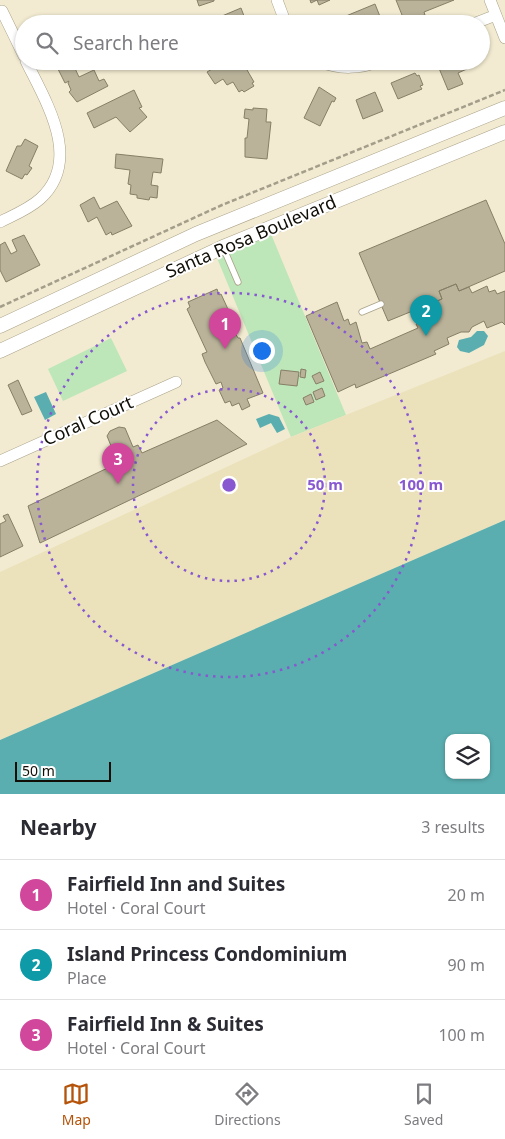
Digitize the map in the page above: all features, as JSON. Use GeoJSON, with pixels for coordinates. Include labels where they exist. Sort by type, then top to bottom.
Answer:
{"type":"FeatureCollection","features":[{"type":"Feature","properties":{"kind":"street"},"geometry":{"type":"LineString","coordinates":[[277,0],[283,15]]}},
{"type":"Feature","properties":{"kind":"street"},"geometry":{"type":"LineString","coordinates":[[490,0],[505,38]]}},
{"type":"Feature","properties":{"kind":"street"},"geometry":{"type":"LineString","coordinates":[[2,11],[15,38]]}},
{"type":"Feature","properties":{"kind":"street"},"geometry":{"type":"LineString","coordinates":[[490,17],[496,15]]}},
{"type":"Feature","properties":{"kind":"street"},"geometry":{"type":"LineString","coordinates":[[0,222],[41,199],[53,183],[61,154],[56,126],[30,70]]}},
{"type":"Feature","properties":{"kind":"street","name":"Santa Rosa Boulevard"},"geometry":{"type":"LineString","coordinates":[[0,326],[232,219],[505,108]]}},
{"type":"Feature","properties":{"kind":"street","name":"Santa Rosa Boulevard"},"geometry":{"type":"LineString","coordinates":[[0,351],[223,247],[505,132]]}},
{"type":"Feature","properties":{"kind":"street"},"geometry":{"type":"LineString","coordinates":[[232,219],[240,240]]}},
{"type":"Feature","properties":{"kind":"street","name":"Coral Court"},"geometry":{"type":"LineString","coordinates":[[0,461],[176,382]]}},
{"type":"Feature","properties":{"kind":"lane"},"geometry":{"type":"LineString","coordinates":[[223,247],[238,282]]}},
{"type":"Feature","properties":{"kind":"lane"},"geometry":{"type":"LineString","coordinates":[[362,312],[381,304]]}},
{"type":"Feature","properties":{"kind":"path"},"geometry":{"type":"LineString","coordinates":[[0,307],[222,204],[505,90]]}},
{"type":"Feature","properties":{"kind":"green space"},"geometry":{"type":"Polygon","coordinates":[[[271,234],[346,415],[291,437],[217,258],[271,234]]]}},
{"type":"Feature","properties":{"kind":"green space"},"geometry":{"type":"Polygon","coordinates":[[[111,338],[127,371],[63,401],[48,369],[111,338]]]}},
{"type":"Feature","properties":{"kind":"sand"},"geometry":{"type":"Polygon","coordinates":[[[505,351],[505,520],[0,740],[0,572],[291,437],[505,351]]]}},
{"type":"Feature","properties":{"kind":"water"},"geometry":{"type":"Polygon","coordinates":[[[477,331],[484,331],[488,336],[484,345],[469,353],[460,351],[457,347],[459,340],[471,337],[477,331]]]}},
{"type":"Feature","properties":{"kind":"water"},"geometry":{"type":"Polygon","coordinates":[[[46,392],[56,414],[45,420],[34,397],[46,392]]]}},
{"type":"Feature","properties":{"kind":"water"},"geometry":{"type":"Polygon","coordinates":[[[269,414],[279,417],[285,429],[277,433],[271,423],[260,428],[256,419],[269,414]]]}},
{"type":"Feature","properties":{"kind":"water"},"geometry":{"type":"Polygon","coordinates":[[[505,520],[505,794],[0,794],[0,740],[505,520]]]}},
{"type":"Feature","properties":{"kind":"building"},"geometry":{"type":"Polygon","coordinates":[[[197,0],[214,0],[214,1],[199,6],[197,0]]]}},
{"type":"Feature","properties":{"kind":"building"},"geometry":{"type":"Polygon","coordinates":[[[317,0],[330,0],[319,5],[317,0]]]}},
{"type":"Feature","properties":{"kind":"building"},"geometry":{"type":"Polygon","coordinates":[[[396,0],[454,0],[424,12],[425,15],[402,15],[396,0]]]}},
{"type":"Feature","properties":{"kind":"building"},"geometry":{"type":"Polygon","coordinates":[[[375,4],[379,15],[348,15],[375,4]]]}},
{"type":"Feature","properties":{"kind":"building"},"geometry":{"type":"Polygon","coordinates":[[[241,8],[244,15],[224,15],[241,8]]]}},
{"type":"Feature","properties":{"kind":"building"},"geometry":{"type":"Polygon","coordinates":[[[58,70],[76,70],[79,77],[94,70],[99,81],[104,79],[108,86],[77,102],[69,92],[71,90],[69,81],[65,83],[58,70]]]}},
{"type":"Feature","properties":{"kind":"building"},"geometry":{"type":"Polygon","coordinates":[[[210,70],[247,70],[254,82],[252,83],[254,86],[244,92],[242,90],[239,92],[233,82],[227,85],[223,79],[215,84],[207,72],[210,70]]]}},
{"type":"Feature","properties":{"kind":"building"},"geometry":{"type":"Polygon","coordinates":[[[440,70],[465,70],[458,73],[463,84],[448,90],[440,70]]]}},
{"type":"Feature","properties":{"kind":"building"},"geometry":{"type":"Polygon","coordinates":[[[415,73],[417,76],[419,75],[423,85],[420,86],[422,89],[398,99],[391,83],[415,73]]]}},
{"type":"Feature","properties":{"kind":"building"},"geometry":{"type":"Polygon","coordinates":[[[319,87],[336,98],[334,102],[332,101],[320,126],[304,118],[319,87]]]}},
{"type":"Feature","properties":{"kind":"building"},"geometry":{"type":"Polygon","coordinates":[[[134,90],[142,107],[139,108],[147,117],[130,132],[116,117],[94,128],[87,113],[134,90]]]}},
{"type":"Feature","properties":{"kind":"building"},"geometry":{"type":"Polygon","coordinates":[[[375,92],[383,111],[363,119],[356,100],[375,92]]]}},
{"type":"Feature","properties":{"kind":"building"},"geometry":{"type":"Polygon","coordinates":[[[253,108],[267,109],[266,122],[271,122],[267,159],[245,157],[245,138],[247,138],[249,119],[244,118],[245,109],[253,110],[253,108]]]}},
{"type":"Feature","properties":{"kind":"building"},"geometry":{"type":"Polygon","coordinates":[[[25,139],[38,146],[29,166],[32,168],[22,179],[6,171],[17,146],[21,146],[25,139]]]}},
{"type":"Feature","properties":{"kind":"building"},"geometry":{"type":"Polygon","coordinates":[[[116,154],[163,159],[161,173],[153,172],[151,185],[158,186],[157,198],[150,197],[149,200],[137,198],[137,195],[130,194],[131,185],[128,184],[130,170],[115,168],[116,154]]]}},
{"type":"Feature","properties":{"kind":"building"},"geometry":{"type":"Polygon","coordinates":[[[94,197],[100,209],[117,201],[132,226],[112,235],[111,232],[106,235],[97,217],[88,222],[80,205],[94,197]]]}},
{"type":"Feature","properties":{"kind":"building"},"geometry":{"type":"Polygon","coordinates":[[[486,200],[505,244],[505,271],[459,291],[456,284],[439,291],[442,299],[388,321],[359,253],[486,200]]]}},
{"type":"Feature","properties":{"kind":"building"},"geometry":{"type":"Polygon","coordinates":[[[24,235],[40,265],[6,282],[0,270],[0,245],[5,242],[11,254],[17,251],[12,240],[24,235]]]}},
{"type":"Feature","properties":{"kind":"building"},"geometry":{"type":"Polygon","coordinates":[[[456,284],[459,291],[469,287],[472,293],[487,286],[489,292],[495,290],[497,294],[505,291],[505,325],[502,322],[487,328],[484,321],[472,327],[469,332],[461,332],[447,338],[449,344],[434,351],[436,354],[356,388],[355,384],[338,392],[306,316],[337,302],[344,321],[348,319],[350,325],[356,322],[362,343],[367,342],[370,349],[418,328],[416,324],[422,321],[419,315],[434,309],[432,303],[442,299],[439,291],[456,284]]]}},
{"type":"Feature","properties":{"kind":"building"},"geometry":{"type":"Polygon","coordinates":[[[217,289],[238,331],[235,333],[240,338],[263,393],[247,399],[250,406],[242,410],[239,403],[232,406],[230,401],[225,403],[219,390],[223,388],[221,382],[216,384],[205,362],[202,354],[207,352],[187,309],[190,307],[188,302],[217,289]]]}},
{"type":"Feature","properties":{"kind":"building"},"geometry":{"type":"Polygon","coordinates":[[[301,369],[306,370],[305,378],[300,377],[301,369]]]}},
{"type":"Feature","properties":{"kind":"building"},"geometry":{"type":"Polygon","coordinates":[[[281,370],[299,372],[297,386],[279,384],[281,370]]]}},
{"type":"Feature","properties":{"kind":"building"},"geometry":{"type":"Polygon","coordinates":[[[320,372],[324,381],[316,384],[312,376],[320,372]]]}},
{"type":"Feature","properties":{"kind":"building"},"geometry":{"type":"Polygon","coordinates":[[[18,380],[32,411],[22,415],[8,385],[18,380]]]}},
{"type":"Feature","properties":{"kind":"building"},"geometry":{"type":"Polygon","coordinates":[[[322,388],[325,396],[316,400],[313,392],[322,388]]]}},
{"type":"Feature","properties":{"kind":"building"},"geometry":{"type":"Polygon","coordinates":[[[311,394],[314,402],[306,405],[303,398],[311,394]]]}},
{"type":"Feature","properties":{"kind":"building"},"geometry":{"type":"Polygon","coordinates":[[[217,420],[247,444],[40,543],[28,506],[118,463],[107,436],[110,431],[119,427],[125,428],[133,447],[138,445],[142,453],[217,420]]]}},
{"type":"Feature","properties":{"kind":"building"},"geometry":{"type":"Polygon","coordinates":[[[8,514],[23,546],[0,557],[0,524],[6,521],[3,516],[8,514]]]}},
{"type":"Feature","properties":{"kind":"place","name":"Island Princess Condominium"},"geometry":{"type":"Point","coordinates":[426,336]}},
{"type":"Feature","properties":{"kind":"place","name":"Fairfield Inn and Suites"},"geometry":{"type":"Point","coordinates":[225,349]}},
{"type":"Feature","properties":{"kind":"place","name":"Fairfield Inn & Suites"},"geometry":{"type":"Point","coordinates":[118,484]}}]}
